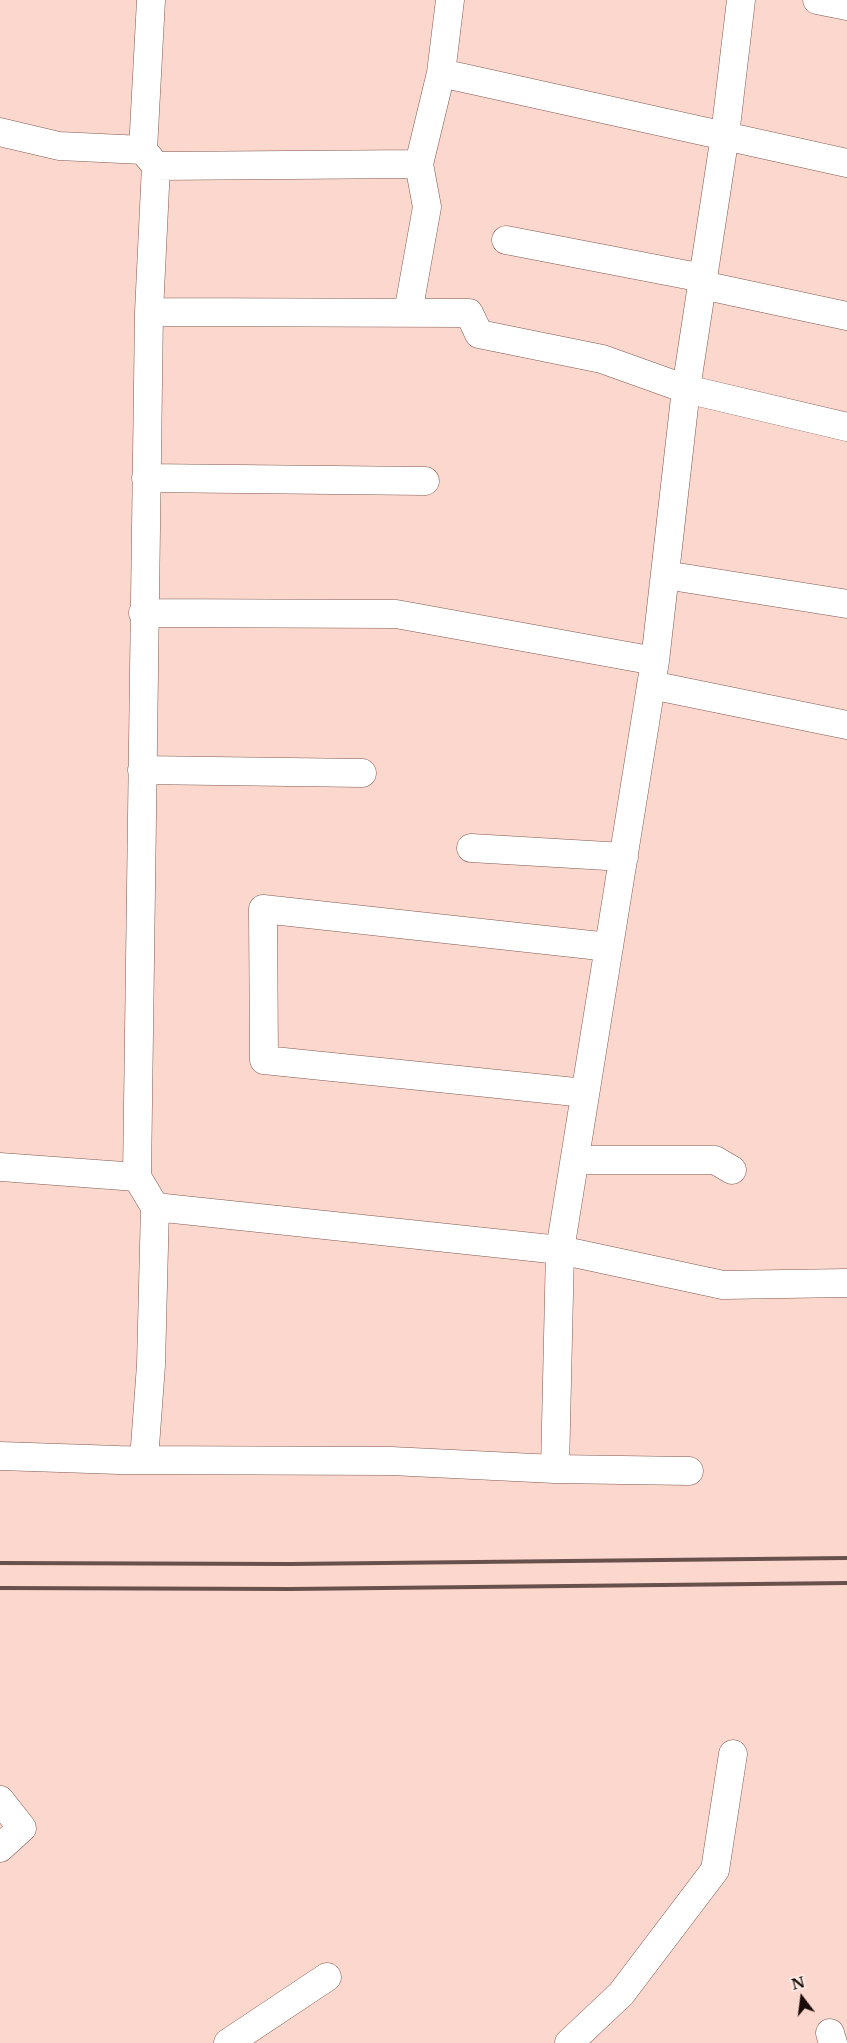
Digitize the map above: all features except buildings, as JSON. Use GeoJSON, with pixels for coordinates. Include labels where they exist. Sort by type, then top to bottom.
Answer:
{"type":"FeatureCollection","features":[{"type":"Feature","properties":{"kind":"street"},"geometry":{"type":"LineString","coordinates":[[144,1460],[151,1366],[155,1207],[137,1177],[143,613],[149,312],[151,0]]}},
{"type":"Feature","properties":{"kind":"street"},"geometry":{"type":"LineString","coordinates":[[408,313],[427,207],[419,164],[441,74],[450,0]]}},
{"type":"Feature","properties":{"kind":"street"},"geometry":{"type":"LineString","coordinates":[[555,1469],[560,1250],[653,673],[686,389],[726,135],[741,0]]}},
{"type":"Feature","properties":{"kind":"street"},"geometry":{"type":"LineString","coordinates":[[817,0],[847,6]]}},
{"type":"Feature","properties":{"kind":"street"},"geometry":{"type":"LineString","coordinates":[[441,74],[847,163]]}},
{"type":"Feature","properties":{"kind":"street"},"geometry":{"type":"LineString","coordinates":[[0,132],[59,146],[149,158],[419,164]]}},
{"type":"Feature","properties":{"kind":"street"},"geometry":{"type":"LineString","coordinates":[[506,240],[703,282],[847,316]]}},
{"type":"Feature","properties":{"kind":"street"},"geometry":{"type":"LineString","coordinates":[[149,312],[469,313],[479,334],[602,359],[686,389],[847,427]]}},
{"type":"Feature","properties":{"kind":"street"},"geometry":{"type":"LineString","coordinates":[[146,478],[425,481]]}},
{"type":"Feature","properties":{"kind":"street"},"geometry":{"type":"LineString","coordinates":[[665,575],[847,604]]}},
{"type":"Feature","properties":{"kind":"street"},"geometry":{"type":"LineString","coordinates":[[143,613],[396,614],[653,673],[847,725]]}},
{"type":"Feature","properties":{"kind":"street"},"geometry":{"type":"LineString","coordinates":[[142,770],[362,773]]}},
{"type":"Feature","properties":{"kind":"street"},"geometry":{"type":"LineString","coordinates":[[472,848],[624,857]]}},
{"type":"Feature","properties":{"kind":"street"},"geometry":{"type":"LineString","coordinates":[[585,1093],[264,1060],[263,909],[609,947]]}},
{"type":"Feature","properties":{"kind":"street"},"geometry":{"type":"LineString","coordinates":[[575,1160],[715,1160],[732,1170]]}},
{"type":"Feature","properties":{"kind":"street"},"geometry":{"type":"LineString","coordinates":[[0,1167],[137,1177]]}},
{"type":"Feature","properties":{"kind":"street"},"geometry":{"type":"LineString","coordinates":[[155,1207],[560,1250],[723,1285],[847,1283]]}},
{"type":"Feature","properties":{"kind":"street"},"geometry":{"type":"LineString","coordinates":[[0,1456],[144,1460],[391,1460],[555,1469],[689,1471]]}},
{"type":"Feature","properties":{"kind":"street"},"geometry":{"type":"LineString","coordinates":[[570,2043],[621,1994],[715,1870],[733,1754]]}},
{"type":"Feature","properties":{"kind":"street"},"geometry":{"type":"LineString","coordinates":[[0,1800],[22,1828],[0,1848]]}},
{"type":"Feature","properties":{"kind":"street"},"geometry":{"type":"LineString","coordinates":[[228,2043],[327,1977]]}},
{"type":"Feature","properties":{"kind":"railway"},"geometry":{"type":"LineString","coordinates":[[0,1563],[290,1564],[847,1558]]}},
{"type":"Feature","properties":{"kind":"railway"},"geometry":{"type":"LineString","coordinates":[[0,1588],[290,1589],[847,1583]]}}]}
